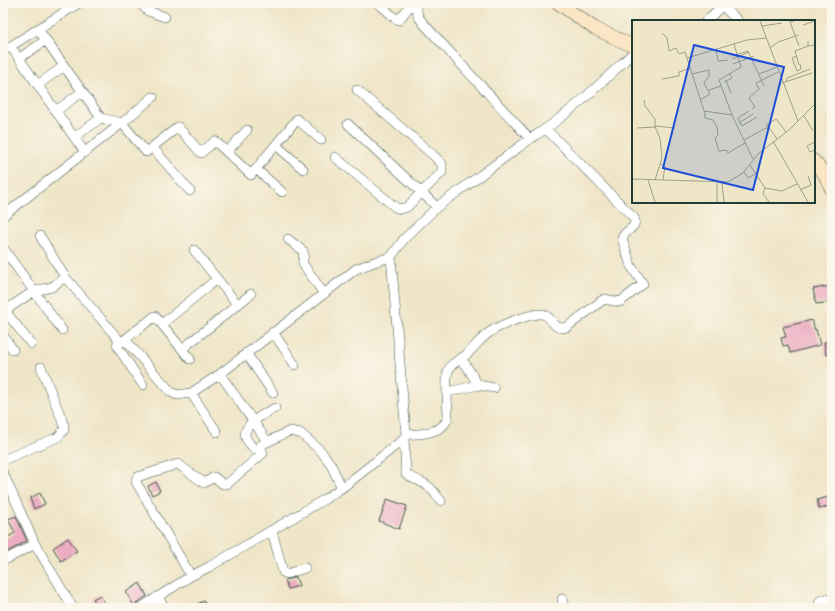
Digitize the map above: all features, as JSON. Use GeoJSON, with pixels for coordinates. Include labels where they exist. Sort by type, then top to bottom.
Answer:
{"type":"FeatureCollection","features":[{"type":"Feature","properties":{"kind":"main road"},"geometry":{"type":"LineString","coordinates":[[558,3],[594,28],[632,46]]}},
{"type":"Feature","properties":{"kind":"main road"},"geometry":{"type":"LineString","coordinates":[[815,162],[825,175],[832,190]]}},
{"type":"Feature","properties":{"kind":"street"},"geometry":{"type":"LineString","coordinates":[[79,3],[7,49],[81,147]]}},
{"type":"Feature","properties":{"kind":"street"},"geometry":{"type":"LineString","coordinates":[[140,3],[148,11],[165,17]]}},
{"type":"Feature","properties":{"kind":"street"},"geometry":{"type":"LineString","coordinates":[[378,3],[398,20],[412,3]]}},
{"type":"Feature","properties":{"kind":"street"},"geometry":{"type":"LineString","coordinates":[[415,3],[418,16],[423,23],[530,139]]}},
{"type":"Feature","properties":{"kind":"street"},"geometry":{"type":"LineString","coordinates":[[707,20],[724,4],[737,20]]}},
{"type":"Feature","properties":{"kind":"street"},"geometry":{"type":"LineString","coordinates":[[38,29],[101,118],[122,123],[146,152],[178,127],[202,153],[215,141],[251,174],[298,119],[321,140]]}},
{"type":"Feature","properties":{"kind":"street"},"geometry":{"type":"LineString","coordinates":[[21,58],[46,40]]}},
{"type":"Feature","properties":{"kind":"street"},"geometry":{"type":"LineString","coordinates":[[40,236],[65,277],[121,340],[128,343],[171,392],[177,395],[191,393],[220,374],[341,280],[362,266],[391,257],[404,239],[436,207],[546,129],[632,54]]}},
{"type":"Feature","properties":{"kind":"street"},"geometry":{"type":"LineString","coordinates":[[39,84],[64,66]]}},
{"type":"Feature","properties":{"kind":"street"},"geometry":{"type":"LineString","coordinates":[[335,157],[400,210],[407,207],[442,172],[442,164],[433,155],[358,90]]}},
{"type":"Feature","properties":{"kind":"street"},"geometry":{"type":"LineString","coordinates":[[57,110],[82,92]]}},
{"type":"Feature","properties":{"kind":"street"},"geometry":{"type":"LineString","coordinates":[[3,216],[153,97]]}},
{"type":"Feature","properties":{"kind":"street"},"geometry":{"type":"LineString","coordinates":[[76,136],[101,118]]}},
{"type":"Feature","properties":{"kind":"street"},"geometry":{"type":"LineString","coordinates":[[348,124],[436,207]]}},
{"type":"Feature","properties":{"kind":"street"},"geometry":{"type":"LineString","coordinates":[[140,608],[191,576],[210,567],[272,531],[342,488],[405,436],[425,433],[444,426],[448,417],[448,370],[490,332],[516,320],[539,314],[544,315],[557,328],[566,327],[604,299],[620,302],[643,284],[631,266],[622,238],[624,234],[634,225],[634,218],[546,129]]}},
{"type":"Feature","properties":{"kind":"street"},"geometry":{"type":"LineString","coordinates":[[227,152],[247,130]]}},
{"type":"Feature","properties":{"kind":"street"},"geometry":{"type":"LineString","coordinates":[[276,145],[303,169]]}},
{"type":"Feature","properties":{"kind":"street"},"geometry":{"type":"LineString","coordinates":[[152,147],[190,191]]}},
{"type":"Feature","properties":{"kind":"street"},"geometry":{"type":"LineString","coordinates":[[256,169],[282,192]]}},
{"type":"Feature","properties":{"kind":"street"},"geometry":{"type":"LineString","coordinates":[[288,239],[303,250],[304,256],[302,262],[324,294]]}},
{"type":"Feature","properties":{"kind":"street"},"geometry":{"type":"LineString","coordinates":[[3,248],[62,330]]}},
{"type":"Feature","properties":{"kind":"street"},"geometry":{"type":"LineString","coordinates":[[194,250],[237,304]]}},
{"type":"Feature","properties":{"kind":"street"},"geometry":{"type":"LineString","coordinates":[[391,257],[405,436],[406,474],[411,479],[423,482],[442,501]]}},
{"type":"Feature","properties":{"kind":"street"},"geometry":{"type":"LineString","coordinates":[[31,344],[4,310],[34,291],[52,287],[65,277]]}},
{"type":"Feature","properties":{"kind":"street"},"geometry":{"type":"LineString","coordinates":[[162,324],[217,279]]}},
{"type":"Feature","properties":{"kind":"street"},"geometry":{"type":"LineString","coordinates":[[182,349],[250,294]]}},
{"type":"Feature","properties":{"kind":"street"},"geometry":{"type":"LineString","coordinates":[[143,385],[117,345],[121,340],[155,316],[190,359]]}},
{"type":"Feature","properties":{"kind":"street"},"geometry":{"type":"LineString","coordinates":[[273,332],[295,364]]}},
{"type":"Feature","properties":{"kind":"street"},"geometry":{"type":"LineString","coordinates":[[3,335],[12,350]]}},
{"type":"Feature","properties":{"kind":"street"},"geometry":{"type":"LineString","coordinates":[[246,353],[273,393]]}},
{"type":"Feature","properties":{"kind":"street"},"geometry":{"type":"LineString","coordinates":[[460,359],[466,365],[478,385]]}},
{"type":"Feature","properties":{"kind":"street"},"geometry":{"type":"LineString","coordinates":[[3,460],[58,437],[64,430],[64,425],[41,366]]}},
{"type":"Feature","properties":{"kind":"street"},"geometry":{"type":"LineString","coordinates":[[220,374],[267,441]]}},
{"type":"Feature","properties":{"kind":"street"},"geometry":{"type":"LineString","coordinates":[[448,392],[478,385],[485,385],[494,388]]}},
{"type":"Feature","properties":{"kind":"street"},"geometry":{"type":"LineString","coordinates":[[191,393],[217,432]]}},
{"type":"Feature","properties":{"kind":"street"},"geometry":{"type":"LineString","coordinates":[[254,449],[247,441],[245,435],[247,428],[260,417],[275,408]]}},
{"type":"Feature","properties":{"kind":"street"},"geometry":{"type":"LineString","coordinates":[[191,576],[136,482],[136,479],[139,476],[178,464],[204,483],[214,477],[223,484],[227,484],[263,453],[260,446],[267,441],[290,431],[300,433],[320,450],[330,463],[342,488]]}},
{"type":"Feature","properties":{"kind":"street"},"geometry":{"type":"LineString","coordinates":[[3,475],[35,544],[73,608]]}},
{"type":"Feature","properties":{"kind":"street"},"geometry":{"type":"LineString","coordinates":[[272,531],[283,572],[287,574],[305,568]]}},
{"type":"Feature","properties":{"kind":"street"},"geometry":{"type":"LineString","coordinates":[[3,561],[35,544]]}},
{"type":"Feature","properties":{"kind":"street"},"geometry":{"type":"LineString","coordinates":[[157,597],[165,608]]}},
{"type":"Feature","properties":{"kind":"street"},"geometry":{"type":"LineString","coordinates":[[562,598],[564,608]]}},
{"type":"Feature","properties":{"kind":"street"},"geometry":{"type":"LineString","coordinates":[[819,608],[819,603],[821,600],[832,599]]}},
{"type":"Feature","properties":{"kind":"building"},"geometry":{"type":"Polygon","coordinates":[[[830,286],[832,289],[832,302],[816,304],[813,289],[830,286]]]}},
{"type":"Feature","properties":{"kind":"building"},"geometry":{"type":"Polygon","coordinates":[[[812,320],[820,345],[790,353],[788,345],[783,346],[781,338],[786,337],[783,327],[812,320]]]}},
{"type":"Feature","properties":{"kind":"building"},"geometry":{"type":"Polygon","coordinates":[[[832,341],[832,354],[826,355],[824,342],[832,341]]]}},
{"type":"Feature","properties":{"kind":"building"},"geometry":{"type":"Polygon","coordinates":[[[156,482],[160,491],[152,495],[148,486],[156,482]]]}},
{"type":"Feature","properties":{"kind":"building"},"geometry":{"type":"Polygon","coordinates":[[[40,493],[45,504],[34,509],[30,498],[40,493]]]}},
{"type":"Feature","properties":{"kind":"building"},"geometry":{"type":"Polygon","coordinates":[[[832,496],[832,506],[819,509],[817,500],[832,496]]]}},
{"type":"Feature","properties":{"kind":"building"},"geometry":{"type":"Polygon","coordinates":[[[387,499],[407,506],[399,529],[379,521],[387,499]]]}},
{"type":"Feature","properties":{"kind":"building"},"geometry":{"type":"Polygon","coordinates":[[[16,516],[27,541],[3,554],[3,540],[15,533],[8,519],[16,516]]]}},
{"type":"Feature","properties":{"kind":"building"},"geometry":{"type":"Polygon","coordinates":[[[68,538],[77,551],[61,561],[53,548],[68,538]]]}},
{"type":"Feature","properties":{"kind":"building"},"geometry":{"type":"Polygon","coordinates":[[[296,577],[299,586],[288,589],[285,580],[296,577]]]}},
{"type":"Feature","properties":{"kind":"building"},"geometry":{"type":"Polygon","coordinates":[[[140,583],[147,596],[134,606],[126,592],[140,583]]]}},
{"type":"Feature","properties":{"kind":"building"},"geometry":{"type":"Polygon","coordinates":[[[100,595],[108,608],[99,608],[93,599],[100,595]]]}},
{"type":"Feature","properties":{"kind":"building"},"geometry":{"type":"Polygon","coordinates":[[[204,601],[207,608],[188,608],[204,601]]]}}]}
